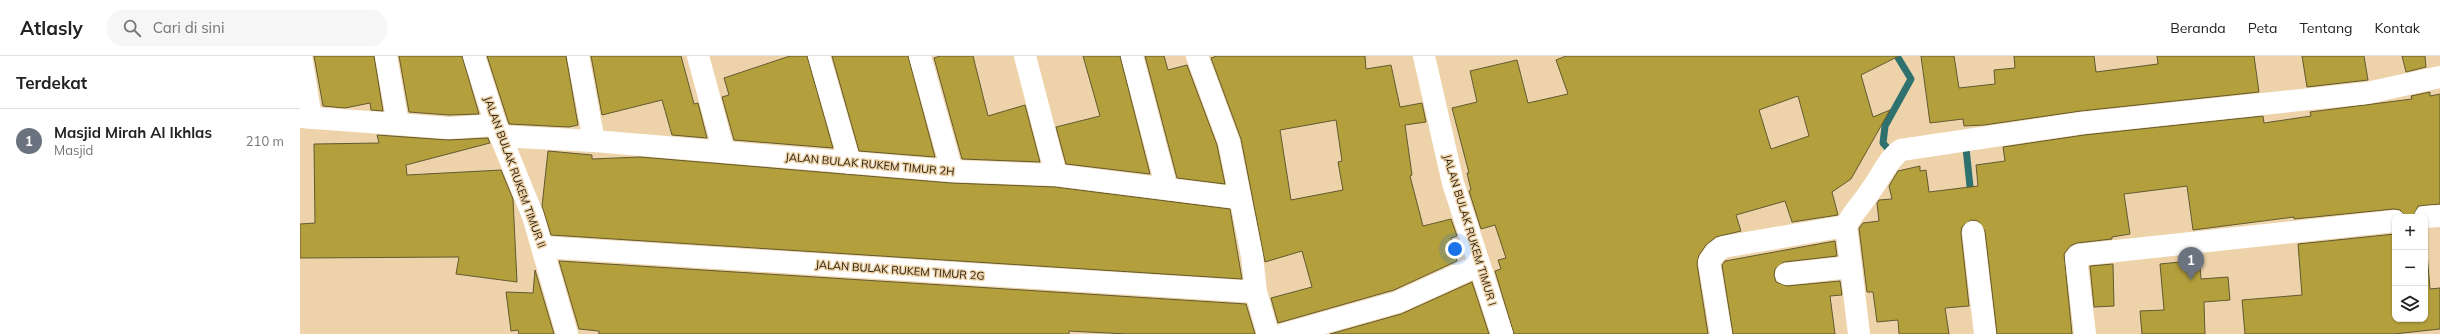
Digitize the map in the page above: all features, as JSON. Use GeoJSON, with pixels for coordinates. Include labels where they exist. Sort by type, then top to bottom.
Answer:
{"type":"FeatureCollection","features":[{"type":"Feature","properties":{"kind":"street"},"geometry":{"type":"LineString","coordinates":[[301,56],[306,117]]}},
{"type":"Feature","properties":{"kind":"street"},"geometry":{"type":"LineString","coordinates":[[386,56],[398,124]]}},
{"type":"Feature","properties":{"kind":"street","name":"JALAN BULAK RUKEM TIMUR II"},"geometry":{"type":"LineString","coordinates":[[474,56],[498,130],[533,216],[568,334]]}},
{"type":"Feature","properties":{"kind":"street"},"geometry":{"type":"LineString","coordinates":[[578,56],[594,141]]}},
{"type":"Feature","properties":{"kind":"street"},"geometry":{"type":"LineString","coordinates":[[698,56],[724,152]]}},
{"type":"Feature","properties":{"kind":"street"},"geometry":{"type":"LineString","coordinates":[[819,56],[850,163]]}},
{"type":"Feature","properties":{"kind":"street"},"geometry":{"type":"LineString","coordinates":[[920,56],[952,171]]}},
{"type":"Feature","properties":{"kind":"street"},"geometry":{"type":"LineString","coordinates":[[1026,56],[1056,175]]}},
{"type":"Feature","properties":{"kind":"street"},"geometry":{"type":"LineString","coordinates":[[1132,56],[1167,189]]}},
{"type":"Feature","properties":{"kind":"street"},"geometry":{"type":"LineString","coordinates":[[1198,56],[1229,142],[1239,198],[1252,256],[1256,292],[1268,334]]}},
{"type":"Feature","properties":{"kind":"street","name":"JALAN BULAK RUKEM TIMUR I"},"geometry":{"type":"LineString","coordinates":[[1424,56],[1453,182],[1502,334]]}},
{"type":"Feature","properties":{"kind":"street"},"geometry":{"type":"LineString","coordinates":[[1859,334],[1846,226],[1852,214],[1871,191],[1893,158],[1901,150],[2082,123],[2367,93],[2440,77]]}},
{"type":"Feature","properties":{"kind":"street","name":"JALAN BULAK RUKEM TIMUR 2H"},"geometry":{"type":"LineString","coordinates":[[306,117],[449,128],[498,130],[594,141],[952,171],[1056,175],[1239,198]]}},
{"type":"Feature","properties":{"kind":"street"},"geometry":{"type":"LineString","coordinates":[[2428,217],[2440,216]]}},
{"type":"Feature","properties":{"kind":"street"},"geometry":{"type":"LineString","coordinates":[[2085,334],[2076,258],[2079,255],[2392,221]]}},
{"type":"Feature","properties":{"kind":"street"},"geometry":{"type":"LineString","coordinates":[[1721,334],[1710,262],[1716,252],[1723,247],[1748,241],[1846,226]]}},
{"type":"Feature","properties":{"kind":"street"},"geometry":{"type":"LineString","coordinates":[[1973,232],[1985,334]]}},
{"type":"Feature","properties":{"kind":"street","name":"JALAN BULAK RUKEM TIMUR 2G"},"geometry":{"type":"LineString","coordinates":[[543,247],[1256,292]]}},
{"type":"Feature","properties":{"kind":"street"},"geometry":{"type":"LineString","coordinates":[[1284,334],[1398,302],[1479,265]]}},
{"type":"Feature","properties":{"kind":"street"},"geometry":{"type":"LineString","coordinates":[[1786,274],[1851,267]]}},
{"type":"Feature","properties":{"kind":"building"},"geometry":{"type":"Polygon","coordinates":[[[314,56],[374,56],[383,111],[371,110],[370,103],[345,108],[323,106],[314,56]]]}},
{"type":"Feature","properties":{"kind":"building"},"geometry":{"type":"Polygon","coordinates":[[[399,56],[462,56],[479,114],[449,115],[409,112],[399,56]]]}},
{"type":"Feature","properties":{"kind":"building"},"geometry":{"type":"Polygon","coordinates":[[[487,56],[566,56],[578,125],[569,127],[509,124],[487,56]]]}},
{"type":"Feature","properties":{"kind":"building"},"geometry":{"type":"Polygon","coordinates":[[[591,56],[681,56],[694,104],[698,103],[707,138],[672,135],[662,100],[602,115],[591,56]]]}},
{"type":"Feature","properties":{"kind":"building"},"geometry":{"type":"Polygon","coordinates":[[[790,56],[807,56],[833,148],[734,140],[722,97],[729,95],[724,78],[790,56]]]}},
{"type":"Feature","properties":{"kind":"building"},"geometry":{"type":"Polygon","coordinates":[[[832,56],[908,56],[935,157],[859,151],[832,56]]]}},
{"type":"Feature","properties":{"kind":"building"},"geometry":{"type":"Polygon","coordinates":[[[940,56],[973,56],[988,116],[1025,105],[1040,162],[962,159],[934,58],[940,56]]]}},
{"type":"Feature","properties":{"kind":"building"},"geometry":{"type":"Polygon","coordinates":[[[1083,56],[1120,56],[1150,174],[1066,164],[1056,127],[1100,116],[1083,56]]]}},
{"type":"Feature","properties":{"kind":"building"},"geometry":{"type":"Polygon","coordinates":[[[1145,56],[1164,56],[1168,70],[1187,65],[1217,145],[1225,184],[1177,178],[1145,56]]]}},
{"type":"Feature","properties":{"kind":"building"},"geometry":{"type":"Polygon","coordinates":[[[1217,56],[1365,56],[1366,69],[1391,65],[1400,107],[1422,103],[1426,122],[1405,125],[1412,175],[1410,176],[1423,226],[1451,219],[1457,236],[1451,238],[1457,261],[1394,290],[1278,323],[1271,298],[1312,287],[1302,251],[1265,262],[1241,139],[1211,58],[1217,56]],[[1336,120],[1280,130],[1291,200],[1343,190],[1338,162],[1342,161],[1336,120]]]}},
{"type":"Feature","properties":{"kind":"building"},"geometry":{"type":"Polygon","coordinates":[[[1566,56],[1899,56],[1861,75],[1873,117],[1890,110],[1851,179],[1832,192],[1838,215],[1792,222],[1785,201],[1736,215],[1741,231],[1716,237],[1706,245],[1699,255],[1697,264],[1708,334],[1514,334],[1495,271],[1501,269],[1498,260],[1506,258],[1495,225],[1481,229],[1469,191],[1471,190],[1467,173],[1469,173],[1452,108],[1477,102],[1470,71],[1517,60],[1528,103],[1568,94],[1556,60],[1566,56]],[[1798,96],[1759,110],[1771,149],[1809,136],[1798,96]]]}},
{"type":"Feature","properties":{"kind":"building"},"geometry":{"type":"Polygon","coordinates":[[[1921,56],[1954,56],[1959,88],[1995,84],[1994,70],[2015,68],[2014,56],[2094,56],[2096,72],[2158,64],[2157,56],[2254,56],[2259,92],[2081,111],[1984,125],[1964,126],[1963,119],[1930,123],[1921,56]]]}},
{"type":"Feature","properties":{"kind":"building"},"geometry":{"type":"Polygon","coordinates":[[[2302,56],[2364,56],[2368,80],[2307,87],[2302,56]]]}},
{"type":"Feature","properties":{"kind":"building"},"geometry":{"type":"Polygon","coordinates":[[[2402,56],[2425,56],[2426,67],[2406,72],[2402,56]]]}},
{"type":"Feature","properties":{"kind":"building"},"geometry":{"type":"Polygon","coordinates":[[[2430,92],[2430,96],[2440,94],[2440,204],[2418,206],[2414,214],[2403,214],[2400,210],[2394,209],[2294,219],[2294,217],[2193,230],[2187,186],[2124,194],[2130,234],[2112,237],[2112,239],[2077,243],[2070,246],[2064,254],[2072,334],[1997,334],[1985,231],[1978,221],[1971,220],[1962,227],[1961,233],[1969,306],[1945,308],[1949,334],[1899,334],[1898,320],[1877,322],[1873,292],[1867,292],[1859,228],[1863,223],[1879,221],[1877,203],[1879,200],[1892,199],[1889,186],[1898,171],[1920,166],[1920,171],[1926,170],[1929,192],[1978,186],[1976,165],[2005,161],[2003,147],[2084,135],[2263,116],[2264,123],[2311,116],[2310,112],[2412,99],[2411,96],[2430,92]]]}},
{"type":"Feature","properties":{"kind":"building"},"geometry":{"type":"Polygon","coordinates":[[[377,135],[448,140],[488,138],[490,143],[406,165],[407,175],[501,170],[513,199],[517,282],[456,274],[459,257],[300,258],[300,224],[315,223],[314,144],[379,143],[377,135]]]}},
{"type":"Feature","properties":{"kind":"building"},"geometry":{"type":"Polygon","coordinates":[[[548,151],[592,155],[592,159],[640,157],[951,183],[1055,187],[1230,209],[1242,279],[551,235],[542,206],[548,151]]]}},
{"type":"Feature","properties":{"kind":"building"},"geometry":{"type":"Polygon","coordinates":[[[2392,234],[2392,322],[2428,322],[2428,265],[2430,289],[2440,288],[2440,329],[2394,334],[2245,334],[2242,300],[2302,295],[2298,244],[2392,234]]]}},
{"type":"Feature","properties":{"kind":"building"},"geometry":{"type":"Polygon","coordinates":[[[1835,241],[1837,256],[1784,262],[1775,269],[1774,275],[1776,282],[1787,286],[1840,281],[1842,295],[1830,296],[1835,334],[1733,334],[1722,265],[1725,261],[1835,241]]]}},
{"type":"Feature","properties":{"kind":"building"},"geometry":{"type":"Polygon","coordinates":[[[2199,255],[2201,279],[2228,277],[2230,300],[2204,302],[2205,334],[2142,334],[2140,311],[2164,310],[2160,264],[2180,262],[2179,257],[2199,255]]]}},
{"type":"Feature","properties":{"kind":"building"},"geometry":{"type":"Polygon","coordinates":[[[559,261],[1246,304],[1255,334],[1127,334],[1069,331],[1069,334],[599,334],[599,331],[579,329],[559,261]]]}},
{"type":"Feature","properties":{"kind":"building"},"geometry":{"type":"Polygon","coordinates":[[[2113,264],[2114,306],[2094,307],[2090,266],[2113,264]]]}},
{"type":"Feature","properties":{"kind":"building"},"geometry":{"type":"Polygon","coordinates":[[[535,270],[554,334],[519,334],[518,330],[511,331],[506,292],[533,293],[535,270]]]}},
{"type":"Feature","properties":{"kind":"building"},"geometry":{"type":"Polygon","coordinates":[[[1472,282],[1489,334],[1330,334],[1401,314],[1472,282]]]}},
{"type":"Feature","properties":{"kind":"waterway"},"geometry":{"type":"LineString","coordinates":[[1890,151],[1883,143],[1885,126],[1911,79],[1897,56]]}},
{"type":"Feature","properties":{"kind":"waterway"},"geometry":{"type":"LineString","coordinates":[[1961,148],[1966,148],[1971,196]]}},
{"type":"Feature","properties":{"kind":"place","name":"Masjid Mirah Al Ikhlas"},"geometry":{"type":"Point","coordinates":[2191,280]}}]}
